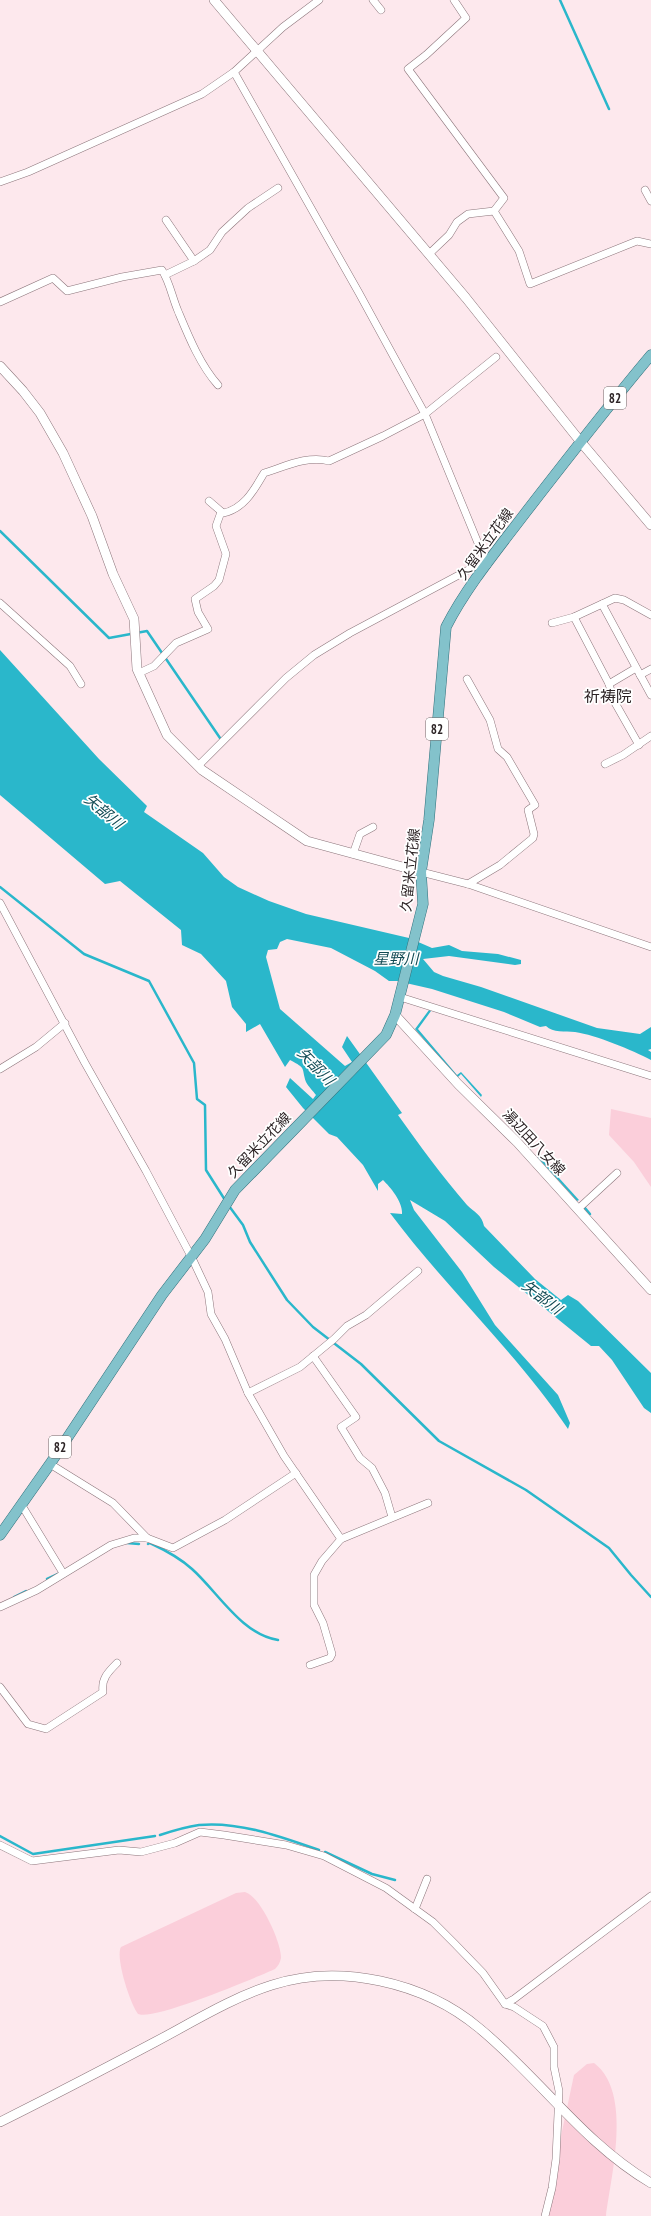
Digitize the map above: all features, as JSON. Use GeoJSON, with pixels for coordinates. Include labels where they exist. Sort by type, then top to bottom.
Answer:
{"type":"FeatureCollection","features":[{"type":"Feature","properties":{"kind":"main road","name":"久留米立花線"},"geometry":{"type":"LineString","coordinates":[[0,1535],[50,1464],[118,1358],[162,1295],[192,1258],[236,1190],[302,1120],[370,1053],[386,1035],[395,1015],[423,904],[421,872],[429,820],[446,627],[456,608],[486,563],[580,441],[651,355]]}},
{"type":"Feature","properties":{"kind":"street"},"geometry":{"type":"LineString","coordinates":[[214,0],[503,342],[580,441],[651,525]]}},
{"type":"Feature","properties":{"kind":"street"},"geometry":{"type":"LineString","coordinates":[[0,182],[28,172],[202,94],[234,72],[282,27],[319,0]]}},
{"type":"Feature","properties":{"kind":"street"},"geometry":{"type":"LineString","coordinates":[[373,0],[381,10]]}},
{"type":"Feature","properties":{"kind":"street"},"geometry":{"type":"LineString","coordinates":[[429,254],[441,245],[457,222],[468,214],[494,211],[504,198],[408,69],[426,55],[466,18],[454,0]]}},
{"type":"Feature","properties":{"kind":"street"},"geometry":{"type":"LineString","coordinates":[[198,766],[286,678],[314,655],[350,633],[486,563],[424,414],[359,293],[234,72]]}},
{"type":"Feature","properties":{"kind":"street"},"geometry":{"type":"LineString","coordinates":[[165,275],[210,250],[222,232],[248,208],[278,188]]}},
{"type":"Feature","properties":{"kind":"street"},"geometry":{"type":"LineString","coordinates":[[645,190],[651,201]]}},
{"type":"Feature","properties":{"kind":"street"},"geometry":{"type":"LineString","coordinates":[[494,211],[519,251],[530,284],[637,241],[651,244]]}},
{"type":"Feature","properties":{"kind":"street"},"geometry":{"type":"LineString","coordinates":[[166,220],[194,260]]}},
{"type":"Feature","properties":{"kind":"street"},"geometry":{"type":"LineString","coordinates":[[0,302],[53,278],[67,291],[122,277],[162,270],[178,310],[200,357],[218,385]]}},
{"type":"Feature","properties":{"kind":"street"},"geometry":{"type":"LineString","coordinates":[[209,501],[221,512],[229,512],[243,504],[264,473],[307,459],[321,459],[329,461],[383,436],[424,414],[496,357]]}},
{"type":"Feature","properties":{"kind":"street"},"geometry":{"type":"LineString","coordinates":[[0,366],[23,391],[40,413],[63,453],[92,516],[113,574],[134,619],[139,673],[167,735],[198,766],[307,841],[468,884],[651,947]]}},
{"type":"Feature","properties":{"kind":"street"},"geometry":{"type":"LineString","coordinates":[[139,673],[154,666],[176,643],[208,629],[198,612],[195,599],[214,586],[219,580],[226,554],[216,526],[221,512]]}},
{"type":"Feature","properties":{"kind":"street"},"geometry":{"type":"LineString","coordinates":[[552,623],[574,618],[615,598],[624,600],[651,615]]}},
{"type":"Feature","properties":{"kind":"street"},"geometry":{"type":"LineString","coordinates":[[0,603],[70,666],[81,684]]}},
{"type":"Feature","properties":{"kind":"street"},"geometry":{"type":"LineString","coordinates":[[602,604],[651,695]]}},
{"type":"Feature","properties":{"kind":"street"},"geometry":{"type":"LineString","coordinates":[[574,618],[609,684],[614,701],[639,745]]}},
{"type":"Feature","properties":{"kind":"street"},"geometry":{"type":"LineString","coordinates":[[609,684],[638,672],[651,669]]}},
{"type":"Feature","properties":{"kind":"street"},"geometry":{"type":"LineString","coordinates":[[467,679],[490,720],[498,749],[507,757],[535,805],[528,810],[534,834],[533,838],[500,865],[468,884]]}},
{"type":"Feature","properties":{"kind":"street"},"geometry":{"type":"LineString","coordinates":[[605,764],[639,745],[651,736]]}},
{"type":"Feature","properties":{"kind":"street"},"geometry":{"type":"LineString","coordinates":[[353,854],[360,834],[373,827]]}},
{"type":"Feature","properties":{"kind":"street"},"geometry":{"type":"LineString","coordinates":[[0,903],[85,1063],[146,1171],[192,1258],[208,1292],[211,1314],[225,1340],[248,1392],[266,1427],[341,1539]]}},
{"type":"Feature","properties":{"kind":"street"},"geometry":{"type":"LineString","coordinates":[[400,994],[651,1076]]}},
{"type":"Feature","properties":{"kind":"street","name":"湯辺田八女線"},"geometry":{"type":"LineString","coordinates":[[395,1015],[458,1084],[517,1142],[651,1290]]}},
{"type":"Feature","properties":{"kind":"street"},"geometry":{"type":"LineString","coordinates":[[0,1069],[36,1047],[65,1023]]}},
{"type":"Feature","properties":{"kind":"street"},"geometry":{"type":"LineString","coordinates":[[578,1209],[616,1173]]}},
{"type":"Feature","properties":{"kind":"street"},"geometry":{"type":"LineString","coordinates":[[248,1392],[300,1367],[331,1342],[346,1326],[366,1315],[418,1271]]}},
{"type":"Feature","properties":{"kind":"street"},"geometry":{"type":"LineString","coordinates":[[313,1356],[356,1417],[341,1427],[360,1458],[372,1468],[385,1493],[392,1517]]}},
{"type":"Feature","properties":{"kind":"street"},"geometry":{"type":"LineString","coordinates":[[50,1464],[113,1503],[147,1538]]}},
{"type":"Feature","properties":{"kind":"street"},"geometry":{"type":"LineString","coordinates":[[0,1607],[37,1590],[117,1542],[134,1538],[147,1538],[173,1548],[225,1520],[296,1473]]}},
{"type":"Feature","properties":{"kind":"street"},"geometry":{"type":"LineString","coordinates":[[310,1666],[330,1658],[332,1654],[323,1623],[314,1605],[314,1575],[322,1561],[341,1539],[428,1503]]}},
{"type":"Feature","properties":{"kind":"street"},"geometry":{"type":"LineString","coordinates":[[22,1504],[64,1573]]}},
{"type":"Feature","properties":{"kind":"street"},"geometry":{"type":"LineString","coordinates":[[0,1687],[28,1724],[46,1729],[103,1692],[102,1685],[106,1674],[117,1663]]}},
{"type":"Feature","properties":{"kind":"street"},"geometry":{"type":"LineString","coordinates":[[0,1845],[32,1861],[119,1850],[141,1852],[175,1843],[200,1832],[286,1845],[324,1856],[386,1888],[433,1922],[483,1973],[505,2004],[514,2003],[528,1988],[651,1896]]}},
{"type":"Feature","properties":{"kind":"street"},"geometry":{"type":"LineString","coordinates":[[415,1909],[427,1879]]}},
{"type":"Feature","properties":{"kind":"street"},"geometry":{"type":"LineString","coordinates":[[0,2122],[270,1985],[311,1977],[364,1978],[424,1994],[450,2007],[478,2027],[606,2152],[651,2183]]}},
{"type":"Feature","properties":{"kind":"street"},"geometry":{"type":"LineString","coordinates":[[514,2003],[543,2026],[554,2047],[554,2067],[559,2091],[556,2103],[556,2159],[552,2188],[545,2216]]}},
{"type":"Feature","properties":{"kind":"shaded area"},"geometry":{"type":"Polygon","coordinates":[[[611,1109],[651,1118],[651,1187],[634,1162],[609,1135],[611,1109]]]}},
{"type":"Feature","properties":{"kind":"shaded area"},"geometry":{"type":"Polygon","coordinates":[[[245,1892],[257,1902],[274,1931],[281,1958],[276,1968],[205,1998],[163,2011],[138,2014],[131,2001],[124,1980],[120,1960],[121,1947],[236,1893],[245,1892]]]}},
{"type":"Feature","properties":{"kind":"shaded area"},"geometry":{"type":"Polygon","coordinates":[[[594,2063],[606,2076],[613,2094],[616,2114],[615,2158],[606,2216],[544,2216],[574,2075],[587,2064],[594,2063]]]}},
{"type":"Feature","properties":{"kind":"water"},"geometry":{"type":"Polygon","coordinates":[[[0,650],[99,759],[147,806],[144,812],[203,853],[224,877],[238,887],[269,901],[306,914],[409,938],[432,948],[449,945],[462,951],[498,954],[521,960],[521,964],[515,965],[449,956],[423,959],[434,972],[443,976],[481,987],[597,1028],[640,1034],[651,1027],[651,1049],[648,1050],[651,1052],[651,1060],[593,1036],[575,1032],[556,1031],[546,1026],[540,1027],[504,1012],[432,989],[397,981],[389,981],[375,971],[331,948],[287,939],[280,942],[277,949],[268,950],[266,957],[280,1009],[345,1066],[352,1062],[342,1047],[347,1036],[402,1113],[398,1115],[406,1127],[431,1161],[467,1205],[480,1216],[484,1226],[535,1279],[561,1300],[568,1295],[578,1301],[651,1373],[651,1413],[644,1408],[612,1360],[599,1346],[591,1346],[494,1267],[445,1221],[410,1200],[414,1210],[462,1272],[495,1325],[558,1395],[570,1423],[568,1429],[526,1373],[434,1268],[390,1213],[402,1214],[402,1209],[399,1200],[389,1187],[383,1180],[378,1184],[378,1191],[363,1165],[337,1137],[329,1134],[303,1108],[286,1087],[290,1078],[313,1099],[316,1095],[306,1082],[303,1071],[299,1065],[290,1060],[285,1067],[260,1024],[246,1032],[246,1024],[232,1007],[226,981],[201,954],[182,945],[181,930],[120,881],[105,884],[0,795],[0,650]]]}},
{"type":"Feature","properties":{"kind":"water"},"geometry":{"type":"Polygon","coordinates":[[[429,1010],[431,1011],[418,1029],[457,1075],[461,1072],[482,1095],[481,1097],[461,1074],[457,1078],[415,1029],[429,1010]]]}},
{"type":"Feature","properties":{"kind":"water"},"geometry":{"type":"Polygon","coordinates":[[[539,1156],[579,1200],[577,1201],[538,1158],[539,1156]]]}},
{"type":"Feature","properties":{"kind":"waterway"},"geometry":{"type":"LineString","coordinates":[[560,0],[609,109]]}},
{"type":"Feature","properties":{"kind":"waterway"},"geometry":{"type":"LineString","coordinates":[[0,531],[109,638],[147,631],[220,738]]}},
{"type":"Feature","properties":{"kind":"waterway"},"geometry":{"type":"LineString","coordinates":[[0,887],[84,954],[149,981],[194,1063],[197,1099],[205,1105],[206,1170],[225,1200]]}},
{"type":"Feature","properties":{"kind":"waterway"},"geometry":{"type":"LineString","coordinates":[[229,1206],[243,1225],[250,1242],[287,1300],[313,1327],[361,1364],[439,1441],[526,1490],[609,1548],[651,1597]]}},
{"type":"Feature","properties":{"kind":"waterway"},"geometry":{"type":"LineString","coordinates":[[585,1208],[590,1214]]}},
{"type":"Feature","properties":{"kind":"waterway"},"geometry":{"type":"LineString","coordinates":[[127,1543],[139,1544]]}},
{"type":"Feature","properties":{"kind":"waterway"},"geometry":{"type":"LineString","coordinates":[[148,1544],[150,1543],[167,1551],[187,1565],[231,1611],[253,1630],[278,1640]]}},
{"type":"Feature","properties":{"kind":"waterway"},"geometry":{"type":"LineString","coordinates":[[47,1579],[58,1574]]}},
{"type":"Feature","properties":{"kind":"waterway"},"geometry":{"type":"LineString","coordinates":[[14,1597],[26,1591]]}},
{"type":"Feature","properties":{"kind":"waterway"},"geometry":{"type":"LineString","coordinates":[[160,1835],[199,1825],[229,1825],[260,1831],[319,1850]]}},
{"type":"Feature","properties":{"kind":"waterway"},"geometry":{"type":"LineString","coordinates":[[0,1836],[33,1854],[155,1836]]}},
{"type":"Feature","properties":{"kind":"waterway"},"geometry":{"type":"LineString","coordinates":[[325,1852],[372,1874],[395,1880]]}},
{"type":"Feature","properties":{"kind":"district","name":"祈祷院"},"geometry":{"type":"Point","coordinates":[608,696]}},
{"type":"Feature","properties":{"kind":"water label","name":"矢部川"},"geometry":{"type":"Point","coordinates":[104,811]}},
{"type":"Feature","properties":{"kind":"water label","name":"星野川"},"geometry":{"type":"Point","coordinates":[396,958]}},
{"type":"Feature","properties":{"kind":"water label","name":"矢部川"},"geometry":{"type":"Point","coordinates":[316,1066]}},
{"type":"Feature","properties":{"kind":"water label","name":"矢部川"},"geometry":{"type":"Point","coordinates":[542,1297]}}]}
